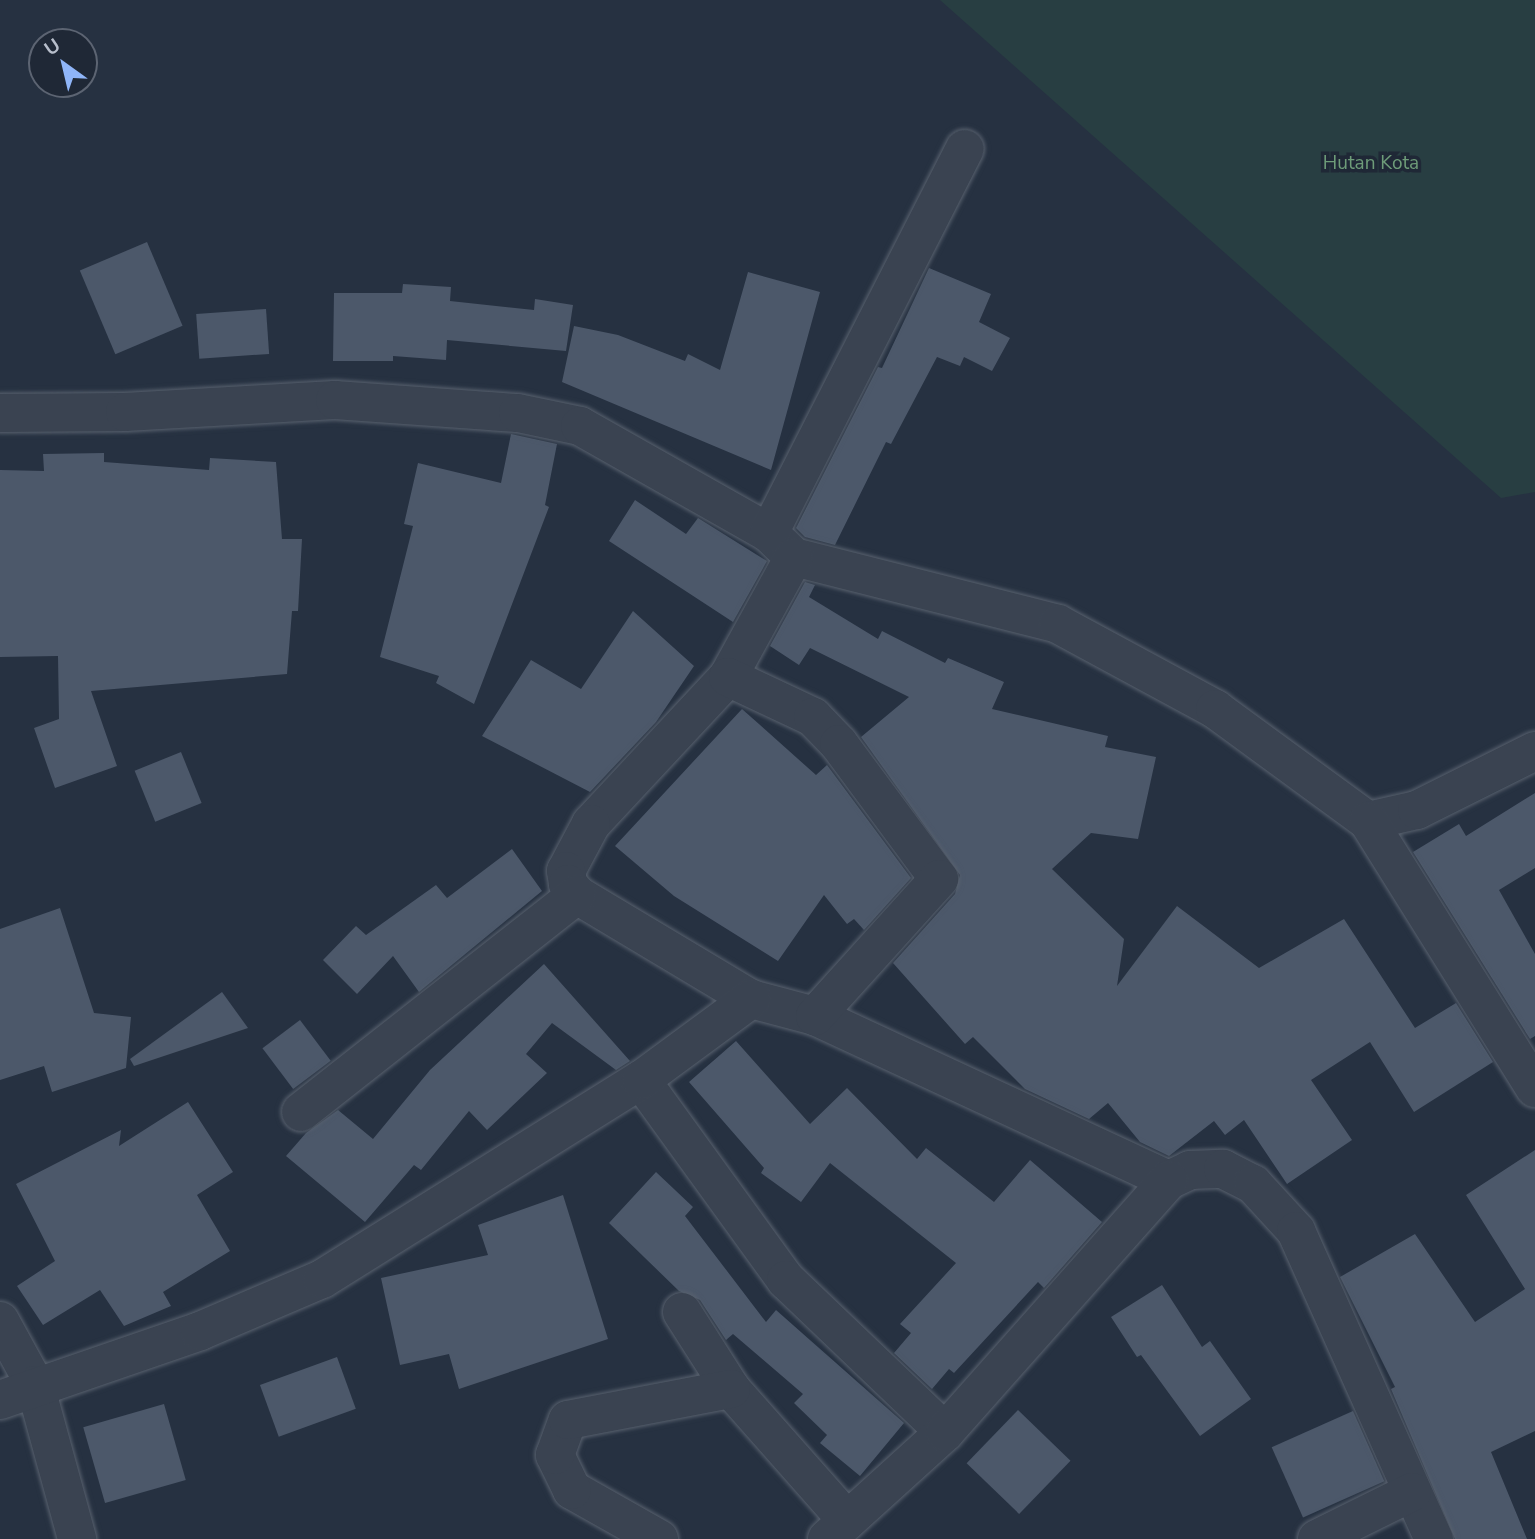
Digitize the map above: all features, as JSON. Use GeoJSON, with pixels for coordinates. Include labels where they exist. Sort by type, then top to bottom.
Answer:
{"type":"FeatureCollection","features":[{"type":"Feature","properties":{"kind":"street"},"geometry":{"type":"LineString","coordinates":[[965,149],[782,545],[728,677],[591,824],[566,871],[577,895],[751,999],[815,1016],[1169,1180]]}},
{"type":"Feature","properties":{"kind":"street"},"geometry":{"type":"LineString","coordinates":[[0,413],[125,412],[335,400],[518,413],[580,426],[782,545],[1058,624],[1215,709],[1368,821],[1535,1087]]}},
{"type":"Feature","properties":{"kind":"street"},"geometry":{"type":"LineString","coordinates":[[728,677],[813,718],[839,744],[939,879],[815,1016]]}},
{"type":"Feature","properties":{"kind":"street"},"geometry":{"type":"LineString","coordinates":[[1368,821],[1417,810],[1535,751]]}},
{"type":"Feature","properties":{"kind":"street"},"geometry":{"type":"LineString","coordinates":[[301,1112],[577,895]]}},
{"type":"Feature","properties":{"kind":"street"},"geometry":{"type":"LineString","coordinates":[[0,1400],[35,1385],[200,1331],[322,1279],[641,1080],[751,999]]}},
{"type":"Feature","properties":{"kind":"street"},"geometry":{"type":"LineString","coordinates":[[641,1080],[786,1280],[945,1432]]}},
{"type":"Feature","properties":{"kind":"street"},"geometry":{"type":"LineString","coordinates":[[681,1312],[731,1389],[837,1529],[945,1432],[1169,1180],[1190,1170],[1223,1169],[1252,1184],[1296,1231],[1434,1539]]}},
{"type":"Feature","properties":{"kind":"street"},"geometry":{"type":"LineString","coordinates":[[0,1321],[35,1385],[77,1539]]}},
{"type":"Feature","properties":{"kind":"street"},"geometry":{"type":"LineString","coordinates":[[659,1539],[572,1490],[555,1455],[568,1420],[731,1389]]}},
{"type":"Feature","properties":{"kind":"street"},"geometry":{"type":"LineString","coordinates":[[1317,1539],[1412,1492]]}},
{"type":"Feature","properties":{"kind":"green space","name":"Hutan Kota"},"geometry":{"type":"Polygon","coordinates":[[[940,0],[1535,0],[1535,492],[1501,498],[940,0]]]}},
{"type":"Feature","properties":{"kind":"building"},"geometry":{"type":"Polygon","coordinates":[[[147,242],[183,326],[115,354],[80,271],[147,242]]]}},
{"type":"Feature","properties":{"kind":"building"},"geometry":{"type":"Polygon","coordinates":[[[929,268],[991,294],[979,322],[1010,338],[992,371],[964,357],[960,366],[937,357],[891,444],[886,442],[835,545],[805,537],[796,528],[878,367],[882,368],[929,268]]]}},
{"type":"Feature","properties":{"kind":"building"},"geometry":{"type":"Polygon","coordinates":[[[748,272],[820,292],[771,470],[562,382],[574,326],[618,335],[685,361],[688,354],[720,370],[748,272]]]}},
{"type":"Feature","properties":{"kind":"building"},"geometry":{"type":"Polygon","coordinates":[[[403,284],[451,287],[450,301],[534,310],[535,299],[573,305],[566,351],[447,340],[446,360],[393,356],[393,361],[333,361],[334,293],[402,293],[403,284]]]}},
{"type":"Feature","properties":{"kind":"building"},"geometry":{"type":"Polygon","coordinates":[[[266,309],[269,354],[199,359],[196,314],[266,309]]]}},
{"type":"Feature","properties":{"kind":"building"},"geometry":{"type":"Polygon","coordinates":[[[511,434],[557,444],[545,505],[549,507],[474,704],[436,683],[439,676],[380,657],[413,526],[404,524],[418,463],[501,483],[511,434]]]}},
{"type":"Feature","properties":{"kind":"building"},"geometry":{"type":"Polygon","coordinates":[[[104,453],[104,462],[209,470],[210,458],[276,462],[282,539],[302,539],[298,611],[292,611],[287,674],[91,691],[117,766],[55,788],[34,728],[59,719],[58,656],[0,657],[0,470],[44,471],[43,454],[104,453]]]}},
{"type":"Feature","properties":{"kind":"building"},"geometry":{"type":"Polygon","coordinates":[[[635,500],[686,534],[698,518],[767,561],[733,622],[609,541],[635,500]]]}},
{"type":"Feature","properties":{"kind":"building"},"geometry":{"type":"Polygon","coordinates":[[[805,582],[815,585],[809,597],[878,639],[882,631],[945,663],[948,658],[1004,682],[992,709],[1108,736],[1105,747],[1156,757],[1138,839],[1091,833],[1052,869],[1124,939],[1117,986],[1177,906],[1259,968],[1344,919],[1415,1028],[1456,1003],[1493,1062],[1414,1112],[1370,1042],[1311,1080],[1352,1140],[1287,1184],[1244,1120],[1225,1135],[1214,1121],[1169,1156],[1140,1142],[1108,1103],[1089,1119],[1025,1089],[973,1037],[965,1044],[893,963],[955,894],[960,875],[861,737],[909,697],[810,648],[799,665],[770,646],[805,582]]]}},
{"type":"Feature","properties":{"kind":"building"},"geometry":{"type":"Polygon","coordinates":[[[633,611],[694,666],[656,722],[590,792],[482,736],[531,660],[581,689],[633,611]]]}},
{"type":"Feature","properties":{"kind":"building"},"geometry":{"type":"Polygon","coordinates":[[[742,709],[816,775],[827,765],[911,878],[864,930],[854,919],[847,924],[824,895],[778,961],[674,896],[615,846],[742,709]]]}},
{"type":"Feature","properties":{"kind":"building"},"geometry":{"type":"Polygon","coordinates":[[[181,752],[202,803],[155,822],[135,771],[181,752]]]}},
{"type":"Feature","properties":{"kind":"building"},"geometry":{"type":"Polygon","coordinates":[[[1535,793],[1535,868],[1499,890],[1535,954],[1535,1036],[1530,1039],[1413,852],[1459,824],[1466,836],[1535,793]]]}},
{"type":"Feature","properties":{"kind":"building"},"geometry":{"type":"Polygon","coordinates":[[[512,849],[542,891],[419,992],[393,956],[357,994],[323,960],[356,926],[366,935],[436,885],[447,898],[512,849]]]}},
{"type":"Feature","properties":{"kind":"building"},"geometry":{"type":"Polygon","coordinates":[[[60,908],[94,1013],[131,1017],[126,1068],[52,1092],[44,1066],[0,1080],[0,929],[60,908]]]}},
{"type":"Feature","properties":{"kind":"building"},"geometry":{"type":"Polygon","coordinates":[[[544,964],[630,1061],[616,1070],[552,1023],[526,1054],[547,1073],[487,1130],[469,1111],[421,1170],[414,1165],[365,1222],[286,1156],[306,1133],[338,1110],[373,1139],[430,1070],[544,964]]]}},
{"type":"Feature","properties":{"kind":"building"},"geometry":{"type":"Polygon","coordinates":[[[222,992],[248,1028],[134,1066],[130,1059],[222,992]]]}},
{"type":"Feature","properties":{"kind":"building"},"geometry":{"type":"Polygon","coordinates":[[[300,1020],[331,1061],[293,1089],[262,1048],[300,1020]]]}},
{"type":"Feature","properties":{"kind":"building"},"geometry":{"type":"Polygon","coordinates":[[[736,1041],[810,1124],[847,1088],[917,1159],[926,1148],[994,1202],[1030,1160],[1102,1222],[1044,1288],[1038,1282],[954,1373],[949,1369],[932,1389],[894,1353],[911,1333],[900,1324],[956,1263],[830,1163],[801,1202],[761,1173],[764,1168],[689,1082],[736,1041]]]}},
{"type":"Feature","properties":{"kind":"building"},"geometry":{"type":"Polygon","coordinates":[[[188,1102],[233,1172],[197,1195],[230,1251],[163,1292],[171,1306],[124,1326],[100,1290],[43,1325],[17,1286],[55,1261],[16,1184],[121,1130],[119,1146],[188,1102]]]}},
{"type":"Feature","properties":{"kind":"building"},"geometry":{"type":"Polygon","coordinates":[[[1535,1150],[1535,1431],[1491,1452],[1527,1539],[1455,1539],[1391,1389],[1395,1387],[1340,1277],[1415,1234],[1475,1322],[1525,1289],[1466,1195],[1535,1150]]]}},
{"type":"Feature","properties":{"kind":"building"},"geometry":{"type":"Polygon","coordinates":[[[656,1172],[693,1207],[685,1216],[766,1322],[776,1310],[904,1423],[860,1476],[820,1443],[827,1435],[794,1403],[803,1394],[733,1334],[726,1340],[700,1300],[679,1291],[609,1223],[656,1172]]]}},
{"type":"Feature","properties":{"kind":"building"},"geometry":{"type":"Polygon","coordinates":[[[563,1195],[608,1339],[459,1389],[449,1354],[400,1365],[381,1278],[488,1255],[478,1225],[563,1195]]]}},
{"type":"Feature","properties":{"kind":"building"},"geometry":{"type":"Polygon","coordinates":[[[1162,1285],[1202,1347],[1210,1341],[1251,1399],[1200,1436],[1141,1355],[1137,1357],[1111,1317],[1162,1285]]]}},
{"type":"Feature","properties":{"kind":"building"},"geometry":{"type":"Polygon","coordinates":[[[337,1357],[356,1409],[279,1437],[260,1385],[337,1357]]]}},
{"type":"Feature","properties":{"kind":"building"},"geometry":{"type":"Polygon","coordinates":[[[164,1404],[186,1480],[105,1503],[83,1427],[164,1404]]]}},
{"type":"Feature","properties":{"kind":"building"},"geometry":{"type":"Polygon","coordinates":[[[1018,1410],[1071,1461],[1019,1514],[967,1463],[1018,1410]]]}},
{"type":"Feature","properties":{"kind":"building"},"geometry":{"type":"Polygon","coordinates":[[[1353,1411],[1384,1481],[1303,1518],[1272,1447],[1353,1411]]]}}]}
